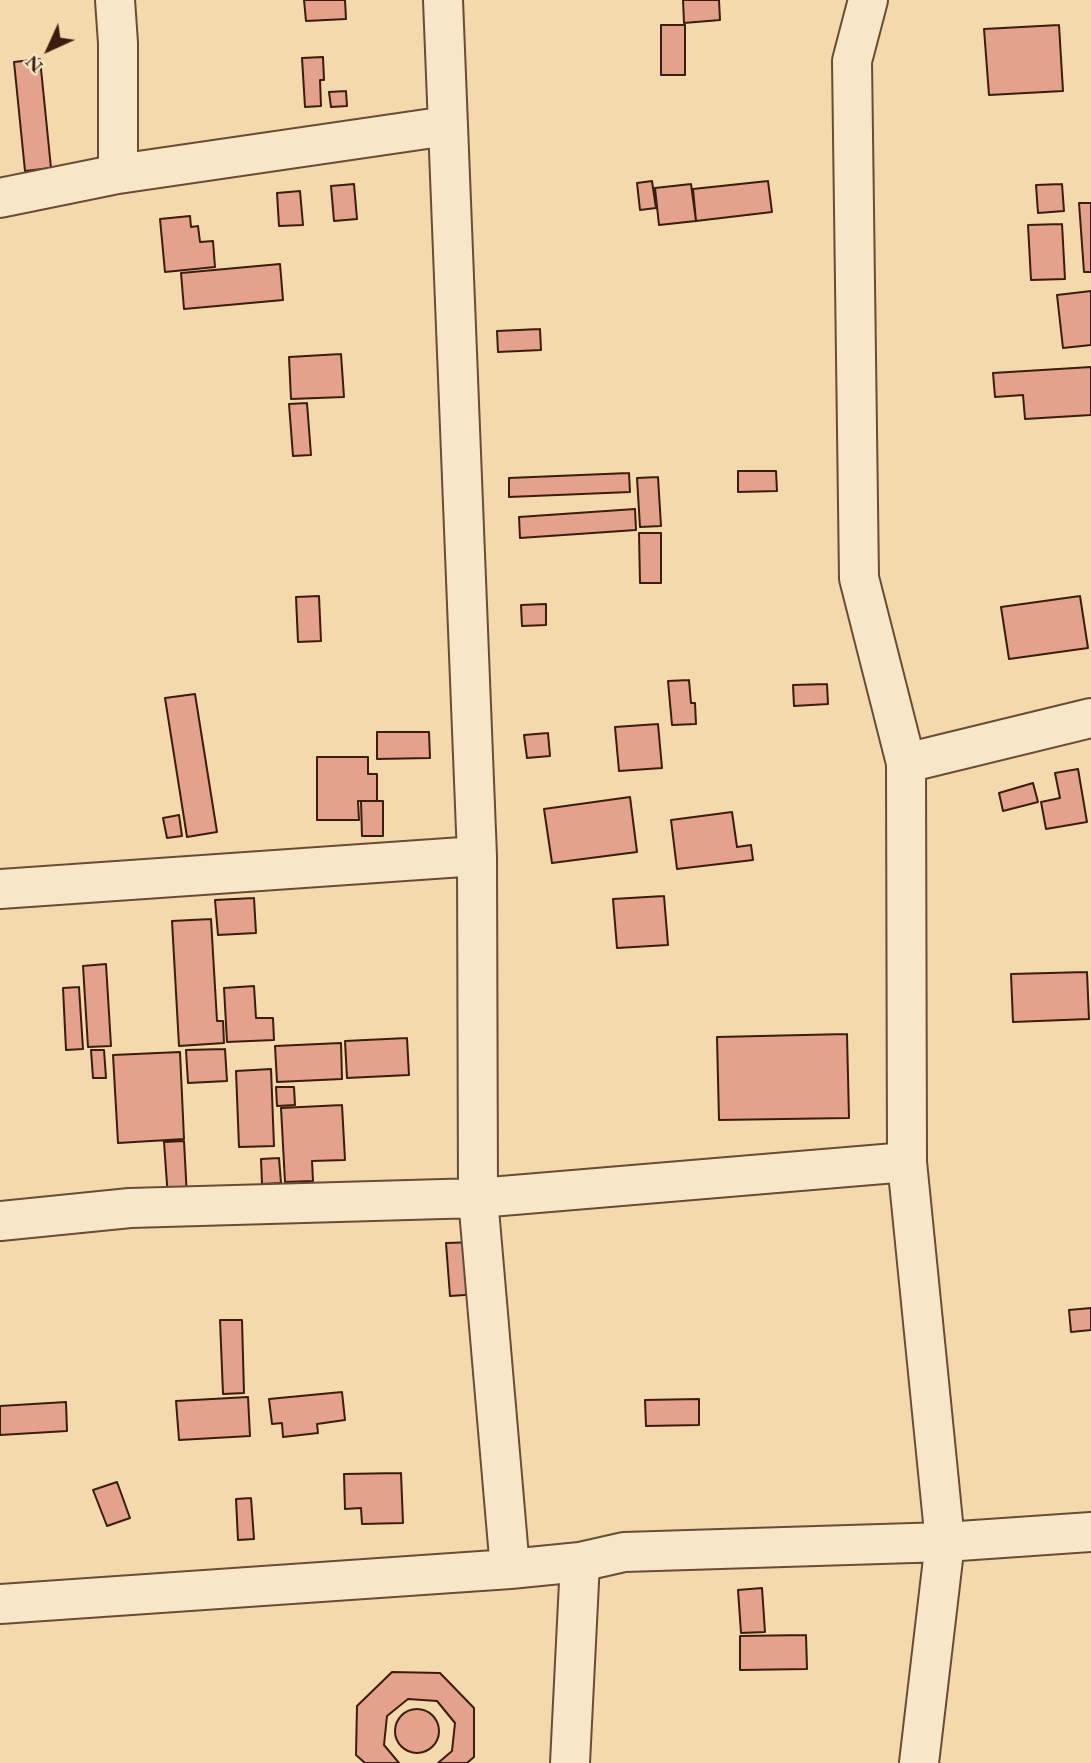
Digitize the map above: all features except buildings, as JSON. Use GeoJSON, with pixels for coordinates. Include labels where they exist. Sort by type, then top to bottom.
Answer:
{"type":"FeatureCollection","features":[{"type":"Feature","properties":{"kind":"street"},"geometry":{"type":"LineString","coordinates":[[115,0],[118,43],[118,174]]}},
{"type":"Feature","properties":{"kind":"street"},"geometry":{"type":"LineString","coordinates":[[443,0],[477,856],[478,1198],[510,1569]]}},
{"type":"Feature","properties":{"kind":"street"},"geometry":{"type":"LineString","coordinates":[[868,0],[852,61],[859,578],[906,762],[907,1162],[945,1542],[919,1763]]}},
{"type":"Feature","properties":{"kind":"street"},"geometry":{"type":"LineString","coordinates":[[0,198],[118,174],[447,126]]}},
{"type":"Feature","properties":{"kind":"street"},"geometry":{"type":"LineString","coordinates":[[906,762],[1091,718]]}},
{"type":"Feature","properties":{"kind":"street"},"geometry":{"type":"LineString","coordinates":[[0,889],[477,856]]}},
{"type":"Feature","properties":{"kind":"street"},"geometry":{"type":"LineString","coordinates":[[0,1221],[130,1208],[478,1198],[907,1162]]}},
{"type":"Feature","properties":{"kind":"street"},"geometry":{"type":"LineString","coordinates":[[0,1604],[510,1569],[580,1562],[624,1552],[945,1542],[1091,1532]]}},
{"type":"Feature","properties":{"kind":"street"},"geometry":{"type":"LineString","coordinates":[[570,1763],[580,1562]]}}]}
